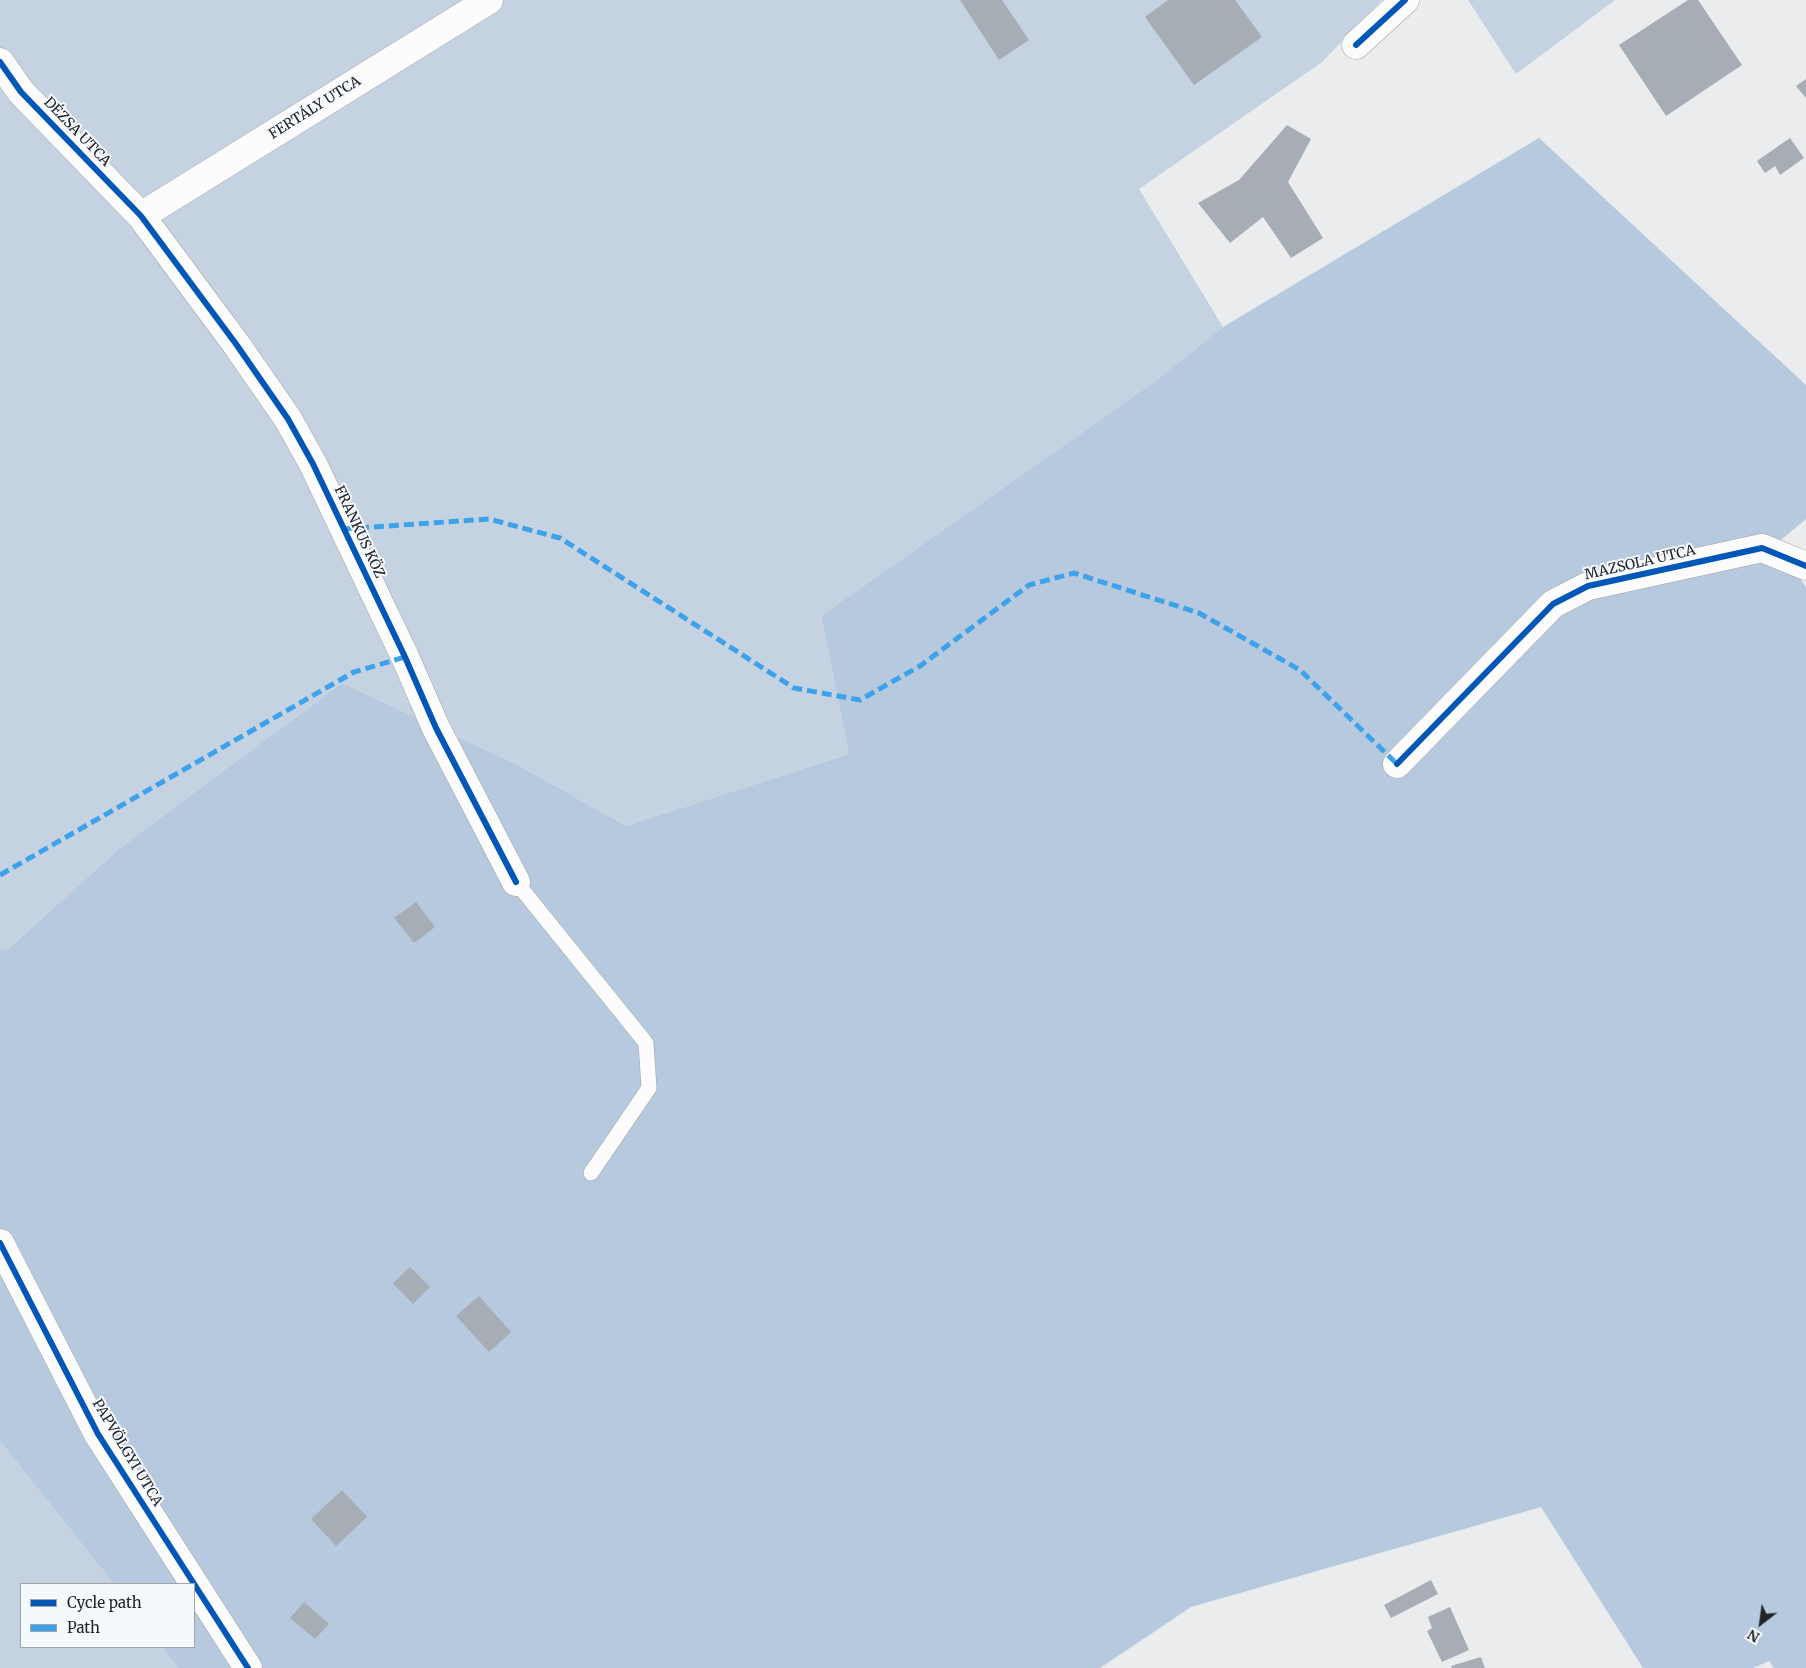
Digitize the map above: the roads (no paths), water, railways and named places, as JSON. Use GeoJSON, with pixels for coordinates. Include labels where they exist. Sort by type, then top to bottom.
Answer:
{"type":"FeatureCollection","features":[{"type":"Feature","properties":{"kind":"street","name":"FERTÁLY UTCA"},"geometry":{"type":"LineString","coordinates":[[141,216],[489,0]]}},
{"type":"Feature","properties":{"kind":"street"},"geometry":{"type":"LineString","coordinates":[[1356,45],[1405,0]]}},
{"type":"Feature","properties":{"kind":"street","name":"DÉZSA UTCA"},"geometry":{"type":"LineString","coordinates":[[0,62],[21,92],[141,216]]}},
{"type":"Feature","properties":{"kind":"street","name":"FRANKUS KÖZ"},"geometry":{"type":"LineString","coordinates":[[141,216],[236,344],[288,419],[309,456],[405,657],[436,728],[516,882]]}},
{"type":"Feature","properties":{"kind":"street","name":"MAZSOLA UTCA"},"geometry":{"type":"LineString","coordinates":[[1397,764],[1553,604],[1588,586],[1762,548],[1806,566]]}},
{"type":"Feature","properties":{"kind":"street","name":"PAPVÖLGYI UTCA"},"geometry":{"type":"LineString","coordinates":[[0,1242],[98,1434],[194,1583]]}},
{"type":"Feature","properties":{"kind":"street","name":"PAPVÖLGYI UTCA"},"geometry":{"type":"LineString","coordinates":[[195,1585],[248,1668]]}},
{"type":"Feature","properties":{"kind":"lane"},"geometry":{"type":"LineString","coordinates":[[516,882],[646,1043],[649,1088],[591,1173]]}}]}
